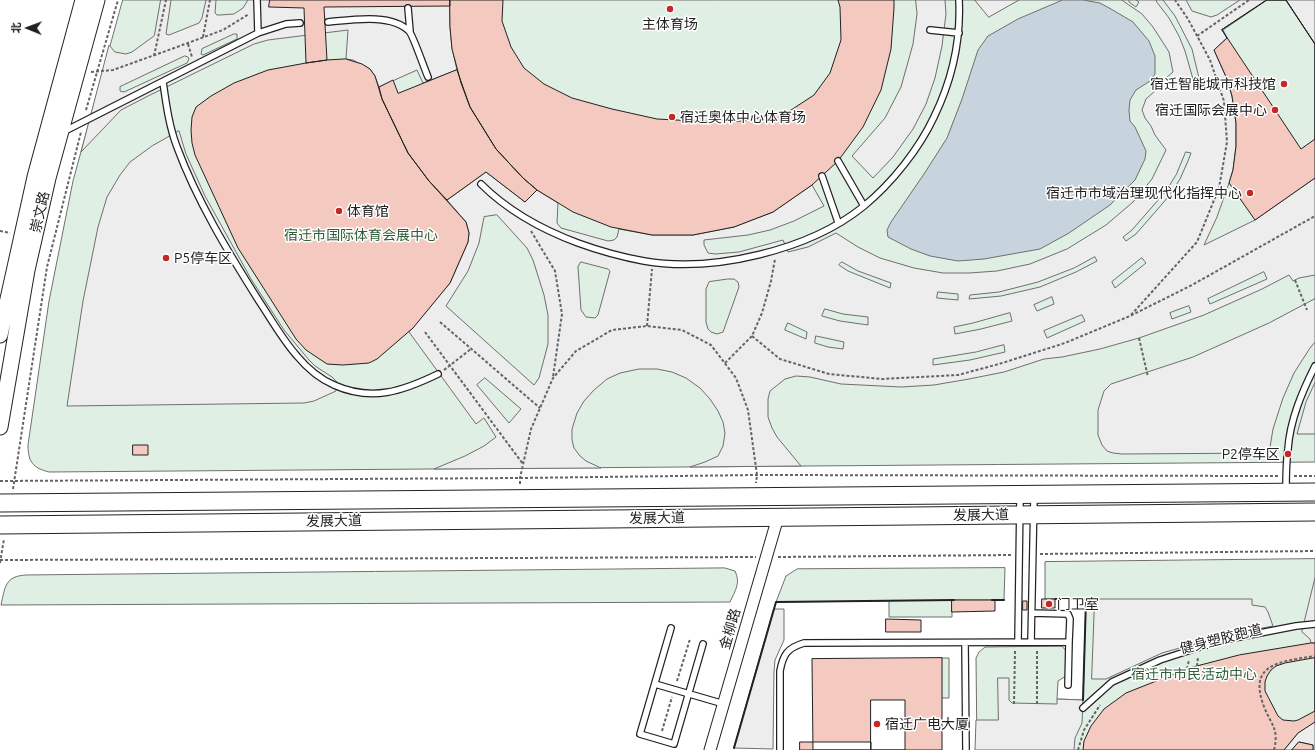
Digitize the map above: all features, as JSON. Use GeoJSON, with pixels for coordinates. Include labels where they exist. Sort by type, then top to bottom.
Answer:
{"type":"FeatureCollection","features":[{"type":"Feature","properties":{"kind":"main road","name":"发展大道"},"geometry":{"type":"LineString","coordinates":[[5,503],[1027,495],[1286,484],[1315,492]]}},
{"type":"Feature","properties":{"kind":"main road","name":"发展大道"},"geometry":{"type":"LineString","coordinates":[[3,525],[778,516],[1315,512]]}},
{"type":"Feature","properties":{"kind":"street","name":"崇文路"},"geometry":{"type":"LineString","coordinates":[[0,335],[35,176],[83,0]]}},
{"type":"Feature","properties":{"kind":"street","name":"崇文路"},"geometry":{"type":"LineString","coordinates":[[0,427],[27,270],[59,134],[97,0]]}},
{"type":"Feature","properties":{"kind":"street","name":"金柳路"},"geometry":{"type":"LineString","coordinates":[[710,750],[778,516]]}},
{"type":"Feature","properties":{"kind":"lane"},"geometry":{"type":"LineString","coordinates":[[257,0],[258,33]]}},
{"type":"Feature","properties":{"kind":"lane"},"geometry":{"type":"LineString","coordinates":[[481,184],[491,194],[553,234],[602,252],[653,262],[685,264],[714,263],[777,249],[820,233],[864,206],[888,183],[916,149],[929,127],[944,96],[954,66],[960,21],[959,0]]}},
{"type":"Feature","properties":{"kind":"lane"},"geometry":{"type":"LineString","coordinates":[[408,8],[410,31],[428,76]]}},
{"type":"Feature","properties":{"kind":"lane"},"geometry":{"type":"LineString","coordinates":[[328,22],[371,19],[388,20],[398,23],[410,31]]}},
{"type":"Feature","properties":{"kind":"lane"},"geometry":{"type":"LineString","coordinates":[[59,134],[258,33],[286,24],[300,23]]}},
{"type":"Feature","properties":{"kind":"lane"},"geometry":{"type":"LineString","coordinates":[[930,30],[958,33]]}},
{"type":"Feature","properties":{"kind":"lane"},"geometry":{"type":"LineString","coordinates":[[163,82],[170,122],[175,140],[193,185],[216,230],[237,266],[296,355],[312,371],[324,380],[335,386],[358,393],[375,394],[391,392],[412,386],[438,374]]}},
{"type":"Feature","properties":{"kind":"lane"},"geometry":{"type":"LineString","coordinates":[[838,161],[864,206]]}},
{"type":"Feature","properties":{"kind":"lane"},"geometry":{"type":"LineString","coordinates":[[822,176],[838,222]]}},
{"type":"Feature","properties":{"kind":"lane"},"geometry":{"type":"LineString","coordinates":[[1286,484],[1288,448],[1292,427],[1301,396],[1315,366]]}},
{"type":"Feature","properties":{"kind":"lane"},"geometry":{"type":"LineString","coordinates":[[1027,495],[1034,642]]}},
{"type":"Feature","properties":{"kind":"lane"},"geometry":{"type":"LineString","coordinates":[[1016,642],[1027,514],[1027,495]]}},
{"type":"Feature","properties":{"kind":"lane"},"geometry":{"type":"LineString","coordinates":[[1032,614],[1068,614],[1070,619],[1068,685]]}},
{"type":"Feature","properties":{"kind":"lane"},"geometry":{"type":"LineString","coordinates":[[1082,708],[1112,682],[1160,660],[1229,639],[1314,624],[1315,617]]}},
{"type":"Feature","properties":{"kind":"lane"},"geometry":{"type":"LineString","coordinates":[[672,628],[640,734],[674,744],[703,644]]}},
{"type":"Feature","properties":{"kind":"lane"},"geometry":{"type":"LineString","coordinates":[[780,750],[780,671],[788,652],[794,646],[804,643],[1069,642]]}},
{"type":"Feature","properties":{"kind":"lane"},"geometry":{"type":"LineString","coordinates":[[965,643],[966,750]]}},
{"type":"Feature","properties":{"kind":"lane"},"geometry":{"type":"LineString","coordinates":[[655,684],[724,704]]}},
{"type":"Feature","properties":{"kind":"path"},"geometry":{"type":"LineString","coordinates":[[5,503],[14,481],[47,267],[83,122],[118,0]]}},
{"type":"Feature","properties":{"kind":"path"},"geometry":{"type":"LineString","coordinates":[[154,56],[166,0]]}},
{"type":"Feature","properties":{"kind":"path"},"geometry":{"type":"LineString","coordinates":[[203,38],[210,0]]}},
{"type":"Feature","properties":{"kind":"path"},"geometry":{"type":"LineString","coordinates":[[1130,316],[1197,242],[1219,188],[1227,142],[1224,101],[1210,60],[1188,19],[1175,0]]}},
{"type":"Feature","properties":{"kind":"path"},"geometry":{"type":"LineString","coordinates":[[1197,36],[1249,0]]}},
{"type":"Feature","properties":{"kind":"path"},"geometry":{"type":"LineString","coordinates":[[76,73],[113,70],[154,56],[223,30],[257,10]]}},
{"type":"Feature","properties":{"kind":"path"},"geometry":{"type":"LineString","coordinates":[[188,43],[195,65]]}},
{"type":"Feature","properties":{"kind":"path"},"geometry":{"type":"LineString","coordinates":[[520,214],[555,271],[562,314],[553,378],[530,429],[520,478],[521,499]]}},
{"type":"Feature","properties":{"kind":"path"},"geometry":{"type":"LineString","coordinates":[[752,336],[780,359],[829,374],[882,379],[958,375],[999,364],[1065,343],[1130,316],[1192,285],[1315,216]]}},
{"type":"Feature","properties":{"kind":"path"},"geometry":{"type":"LineString","coordinates":[[725,363],[752,336],[762,313],[771,281],[777,249]]}},
{"type":"Feature","properties":{"kind":"path"},"geometry":{"type":"LineString","coordinates":[[647,326],[653,262]]}},
{"type":"Feature","properties":{"kind":"path"},"geometry":{"type":"LineString","coordinates":[[1295,280],[1307,310]]}},
{"type":"Feature","properties":{"kind":"path"},"geometry":{"type":"LineString","coordinates":[[440,322],[540,408]]}},
{"type":"Feature","properties":{"kind":"path"},"geometry":{"type":"LineString","coordinates":[[553,378],[576,351],[612,330],[647,326],[682,330],[711,345],[736,378],[748,410],[757,475],[755,498]]}},
{"type":"Feature","properties":{"kind":"path"},"geometry":{"type":"LineString","coordinates":[[425,332],[523,464]]}},
{"type":"Feature","properties":{"kind":"path"},"geometry":{"type":"LineString","coordinates":[[1139,338],[1148,377]]}},
{"type":"Feature","properties":{"kind":"path"},"geometry":{"type":"LineString","coordinates":[[438,374],[471,349]]}},
{"type":"Feature","properties":{"kind":"path"},"geometry":{"type":"LineString","coordinates":[[0,481],[757,475],[1286,484],[1315,476]]}},
{"type":"Feature","properties":{"kind":"path"},"geometry":{"type":"LineString","coordinates":[[3,525],[0,561],[766,557]]}},
{"type":"Feature","properties":{"kind":"path"},"geometry":{"type":"LineString","coordinates":[[1014,704],[1016,642]]}},
{"type":"Feature","properties":{"kind":"path"},"geometry":{"type":"LineString","coordinates":[[1034,642],[1038,704]]}},
{"type":"Feature","properties":{"kind":"path"},"geometry":{"type":"LineString","coordinates":[[1274,750],[1276,742],[1274,726],[1265,710],[1259,689],[1259,682],[1262,674],[1272,666],[1282,662],[1315,656]]}},
{"type":"Feature","properties":{"kind":"path"},"geometry":{"type":"LineString","coordinates":[[1078,750],[1084,730],[1102,701]]}},
{"type":"Feature","properties":{"kind":"green space","name":"宿迁市国际体育会展中心"},"geometry":{"type":"Polygon","coordinates":[[[123,0],[1315,0],[1315,462],[49,472],[35,466],[32,463],[29,456],[28,445],[49,301],[73,181],[123,0]]]}},
{"type":"Feature","properties":{"kind":"green space","name":"宿迁市市民活动中心"},"geometry":{"type":"Polygon","coordinates":[[[1315,559],[1315,750],[977,750],[976,658],[979,652],[985,647],[1062,646],[1066,651],[1066,676],[1058,681],[1057,699],[1083,700],[1086,599],[1045,599],[1045,562],[1315,559]]]}},
{"type":"Feature","properties":{"kind":"green space"},"geometry":{"type":"Polygon","coordinates":[[[725,568],[735,571],[737,575],[737,587],[730,602],[1,605],[5,588],[10,580],[26,575],[725,568]]]}},
{"type":"Feature","properties":{"kind":"green space"},"geometry":{"type":"Polygon","coordinates":[[[1005,568],[1004,600],[952,600],[952,617],[889,617],[889,601],[776,602],[786,576],[797,569],[1005,568]]]}},
{"type":"Feature","properties":{"kind":"green space"},"geometry":{"type":"Polygon","coordinates":[[[942,658],[949,658],[949,698],[942,698],[942,658]]]}},
{"type":"Feature","properties":{"kind":"shaded area"},"geometry":{"type":"Polygon","coordinates":[[[161,0],[171,0],[166,34],[169,35],[199,23],[202,18],[206,0],[216,0],[215,13],[220,15],[234,14],[243,8],[248,0],[450,0],[452,48],[457,70],[423,83],[417,70],[379,87],[375,76],[370,69],[353,60],[346,59],[348,30],[268,40],[254,44],[121,110],[81,152],[109,45],[115,52],[126,54],[132,52],[154,36],[161,0]],[[237,34],[202,49],[201,54],[203,55],[237,39],[237,34]],[[185,56],[120,87],[120,91],[124,92],[187,63],[189,59],[185,56]]]}},
{"type":"Feature","properties":{"kind":"shaded area"},"geometry":{"type":"Polygon","coordinates":[[[916,0],[945,0],[946,14],[942,46],[935,78],[926,104],[913,129],[893,157],[873,178],[852,156],[885,118],[901,87],[913,44],[917,14],[916,0]]]}},
{"type":"Feature","properties":{"kind":"shaded area"},"geometry":{"type":"Polygon","coordinates":[[[975,0],[1019,0],[989,17],[975,0]]]}},
{"type":"Feature","properties":{"kind":"shaded area"},"geometry":{"type":"Polygon","coordinates":[[[1063,0],[1083,0],[1100,3],[1133,22],[1149,41],[1155,56],[1155,74],[1150,81],[1136,90],[1130,100],[1130,121],[1135,127],[1146,151],[1145,159],[1135,180],[1110,205],[1069,233],[1040,249],[984,259],[958,261],[930,256],[911,249],[888,237],[887,230],[891,222],[947,138],[978,50],[988,36],[1018,19],[1063,0]]]}},
{"type":"Feature","properties":{"kind":"shaded area"},"geometry":{"type":"Polygon","coordinates":[[[1122,0],[1129,0],[1129,2],[1136,7],[1139,2],[1136,0],[1157,0],[1156,1],[1169,18],[1179,36],[1193,79],[1199,78],[1192,49],[1175,16],[1163,0],[1186,0],[1192,11],[1211,17],[1217,15],[1240,0],[1267,0],[1223,30],[1227,38],[1214,50],[1227,79],[1232,96],[1236,123],[1236,146],[1233,170],[1229,183],[1217,217],[1204,245],[1255,220],[1315,178],[1315,275],[1299,278],[1293,281],[1289,275],[1204,315],[1139,338],[1100,349],[1044,359],[1004,372],[969,379],[934,385],[901,387],[841,384],[810,377],[796,376],[785,379],[770,391],[768,399],[768,417],[777,437],[801,466],[690,467],[718,456],[723,446],[725,433],[723,422],[718,411],[700,388],[686,378],[672,372],[657,369],[639,369],[620,373],[607,379],[584,401],[577,413],[572,429],[574,448],[586,461],[601,468],[434,469],[465,456],[484,446],[496,437],[484,418],[476,424],[409,332],[450,283],[468,242],[469,233],[466,222],[447,200],[486,172],[525,202],[537,190],[558,203],[557,223],[561,228],[608,241],[614,240],[617,237],[619,229],[652,235],[693,235],[734,227],[773,212],[812,185],[824,206],[794,221],[770,230],[748,235],[704,240],[704,245],[708,253],[715,254],[739,252],[783,240],[788,252],[808,247],[836,233],[858,247],[880,258],[914,268],[943,273],[997,271],[1030,264],[1067,249],[1106,225],[1133,202],[1152,179],[1166,150],[1155,135],[1142,110],[1146,99],[1155,91],[1160,83],[1173,72],[1169,52],[1153,27],[1142,14],[1122,0]],[[1186,152],[1176,175],[1166,191],[1132,230],[1123,237],[1126,241],[1136,234],[1169,196],[1180,179],[1191,153],[1186,152]],[[497,215],[484,217],[479,243],[468,271],[446,306],[534,385],[539,378],[548,344],[548,315],[544,295],[533,260],[527,248],[497,215]],[[1095,257],[1074,268],[1038,282],[999,292],[970,295],[969,299],[1001,296],[1040,287],[1076,272],[1097,261],[1095,257]],[[1142,258],[1112,282],[1115,288],[1146,263],[1142,258]],[[581,262],[578,267],[581,310],[586,317],[595,318],[598,315],[610,271],[608,269],[581,262]],[[842,262],[839,265],[848,271],[890,288],[891,283],[858,271],[842,262]],[[1264,272],[1208,299],[1210,304],[1267,279],[1264,272]],[[734,279],[709,282],[706,289],[706,322],[708,329],[711,332],[717,334],[723,332],[739,287],[738,282],[734,279]],[[938,292],[937,298],[958,300],[958,294],[938,292]],[[1052,297],[1034,305],[1037,311],[1054,304],[1052,297]],[[1189,306],[1170,313],[1172,319],[1191,312],[1189,306]],[[825,309],[822,316],[840,321],[868,325],[868,317],[843,314],[825,309]],[[1010,313],[954,327],[955,334],[1012,321],[1010,313]],[[1082,315],[1044,331],[1047,338],[1085,321],[1082,315]],[[788,323],[785,330],[806,339],[807,332],[788,323]],[[816,336],[815,343],[843,349],[844,342],[816,336]],[[1004,345],[976,352],[933,359],[933,365],[970,360],[1005,352],[1004,345]],[[485,378],[477,385],[509,423],[521,409],[485,378]]]}},
{"type":"Feature","properties":{"kind":"shaded area"},"geometry":{"type":"Polygon","coordinates":[[[1286,0],[1315,0],[1315,44],[1286,0]]]}},
{"type":"Feature","properties":{"kind":"shaded area","name":"P5停车区"},"geometry":{"type":"Polygon","coordinates":[[[179,131],[186,154],[205,196],[251,279],[284,330],[309,360],[337,382],[336,391],[314,401],[304,403],[67,406],[83,301],[98,227],[107,197],[120,175],[130,162],[152,146],[179,131]]]}},
{"type":"Feature","properties":{"kind":"shaded area"},"geometry":{"type":"Polygon","coordinates":[[[1315,299],[1315,342],[1294,373],[1283,398],[1273,429],[1269,453],[1122,454],[1107,451],[1102,445],[1098,435],[1098,410],[1104,391],[1111,384],[1193,357],[1269,323],[1315,299]]]}},
{"type":"Feature","properties":{"kind":"shaded area"},"geometry":{"type":"Polygon","coordinates":[[[1315,383],[1315,434],[1297,434],[1306,402],[1315,383]]]}},
{"type":"Feature","properties":{"kind":"shaded area"},"geometry":{"type":"Polygon","coordinates":[[[1315,578],[1315,643],[1311,643],[1310,639],[1302,632],[1315,578]]]}},
{"type":"Feature","properties":{"kind":"shaded area"},"geometry":{"type":"Polygon","coordinates":[[[1095,599],[1252,599],[1252,605],[1265,607],[1273,626],[1222,636],[1162,653],[1106,679],[1092,679],[1095,599]]]}},
{"type":"Feature","properties":{"kind":"shaded area"},"geometry":{"type":"Polygon","coordinates":[[[774,609],[784,609],[784,640],[775,660],[773,749],[734,748],[774,609]]]}},
{"type":"Feature","properties":{"kind":"shaded area"},"geometry":{"type":"Polygon","coordinates":[[[998,678],[1009,678],[1009,700],[1012,703],[1057,704],[1057,699],[1083,700],[1082,723],[1075,738],[1074,750],[975,750],[976,720],[998,720],[998,678]]]}},
{"type":"Feature","properties":{"kind":"shaded area"},"geometry":{"type":"Polygon","coordinates":[[[1315,722],[1315,750],[1313,750],[1313,745],[1299,742],[1292,750],[1284,750],[1298,733],[1315,722]]]}},
{"type":"Feature","properties":{"kind":"building"},"geometry":{"type":"Polygon","coordinates":[[[270,0],[450,0],[450,6],[324,7],[327,60],[306,63],[304,8],[269,7],[270,0]]]}},
{"type":"Feature","properties":{"kind":"building"},"geometry":{"type":"Polygon","coordinates":[[[450,0],[503,0],[502,21],[511,47],[524,68],[544,84],[572,98],[657,119],[695,121],[744,121],[788,112],[814,95],[830,73],[841,40],[840,7],[838,0],[894,0],[894,8],[891,49],[881,90],[863,127],[838,161],[812,185],[773,212],[734,227],[693,235],[652,235],[611,227],[573,212],[537,190],[523,178],[496,149],[470,107],[461,83],[452,49],[450,0]]]}},
{"type":"Feature","properties":{"kind":"building","name":"宿迁国际会展中心"},"geometry":{"type":"Polygon","coordinates":[[[1267,0],[1286,0],[1315,44],[1315,178],[1255,220],[1229,183],[1233,170],[1236,146],[1236,123],[1232,96],[1227,79],[1214,50],[1227,38],[1222,30],[1267,0]]]}},
{"type":"Feature","properties":{"kind":"building"},"geometry":{"type":"Polygon","coordinates":[[[1267,0],[1286,0],[1315,44],[1315,139],[1301,149],[1222,30],[1267,0]]]}},
{"type":"Feature","properties":{"kind":"building","name":"体育馆"},"geometry":{"type":"Polygon","coordinates":[[[346,59],[362,64],[370,69],[375,76],[382,99],[408,153],[429,181],[466,222],[469,233],[468,242],[450,283],[413,328],[377,359],[369,363],[343,365],[327,364],[306,350],[296,339],[238,248],[195,155],[191,130],[192,117],[196,107],[211,96],[234,83],[268,70],[327,60],[346,59]]]}},
{"type":"Feature","properties":{"kind":"building"},"geometry":{"type":"Polygon","coordinates":[[[457,70],[470,107],[496,149],[523,178],[537,190],[525,202],[486,172],[447,200],[429,181],[408,153],[382,99],[379,87],[393,80],[398,93],[457,70]]]}},
{"type":"Feature","properties":{"kind":"building"},"geometry":{"type":"Polygon","coordinates":[[[133,445],[148,445],[148,455],[133,455],[133,445]]]}},
{"type":"Feature","properties":{"kind":"building","name":"门卫室"},"geometry":{"type":"Polygon","coordinates":[[[1042,599],[1055,599],[1055,608],[1042,608],[1042,599]]]}},
{"type":"Feature","properties":{"kind":"building"},"geometry":{"type":"Polygon","coordinates":[[[952,600],[995,600],[995,611],[952,612],[952,600]]]}},
{"type":"Feature","properties":{"kind":"building"},"geometry":{"type":"Polygon","coordinates":[[[1023,601],[1027,601],[1027,610],[1023,610],[1023,601]]]}},
{"type":"Feature","properties":{"kind":"building"},"geometry":{"type":"Polygon","coordinates":[[[886,619],[921,620],[921,632],[886,632],[886,619]]]}},
{"type":"Feature","properties":{"kind":"building","name":"宿迁市市民活动中心"},"geometry":{"type":"Polygon","coordinates":[[[1315,643],[1315,722],[1298,733],[1284,750],[1083,750],[1084,741],[1091,726],[1104,709],[1126,693],[1189,668],[1239,655],[1315,643]]]}},
{"type":"Feature","properties":{"kind":"building","name":"宿迁广电大厦"},"geometry":{"type":"Polygon","coordinates":[[[942,658],[942,750],[813,750],[812,659],[942,658]]]}},
{"type":"Feature","properties":{"kind":"building"},"geometry":{"type":"Polygon","coordinates":[[[1315,658],[1315,711],[1298,720],[1283,720],[1278,716],[1265,691],[1267,676],[1276,666],[1315,658]]]}},
{"type":"Feature","properties":{"kind":"building"},"geometry":{"type":"Polygon","coordinates":[[[871,700],[905,700],[905,750],[871,750],[871,700]]]}},
{"type":"Feature","properties":{"kind":"building"},"geometry":{"type":"Polygon","coordinates":[[[800,742],[871,742],[871,750],[800,750],[800,742]]]}},
{"type":"Feature","properties":{"kind":"building"},"geometry":{"type":"Polygon","coordinates":[[[1299,742],[1313,745],[1313,750],[1292,750],[1299,742]]]}},
{"type":"Feature","properties":{"kind":"wall"},"geometry":{"type":"LineString","coordinates":[[1055,599],[1086,599],[1083,700]]}},
{"type":"Feature","properties":{"kind":"wall"},"geometry":{"type":"LineString","coordinates":[[734,748],[776,602],[954,600]]}},
{"type":"Feature","properties":{"kind":"wall"},"geometry":{"type":"LineString","coordinates":[[992,600],[1004,600]]}},
{"type":"Feature","properties":{"kind":"place","name":"主体育场"},"geometry":{"type":"Point","coordinates":[670,9]}},
{"type":"Feature","properties":{"kind":"place","name":"宿迁智能城市科技馆"},"geometry":{"type":"Point","coordinates":[1284,84]}},
{"type":"Feature","properties":{"kind":"place","name":"宿迁国际会展中心"},"geometry":{"type":"Point","coordinates":[1275,110]}},
{"type":"Feature","properties":{"kind":"place","name":"宿迁奥体中心体育场"},"geometry":{"type":"Point","coordinates":[672,117]}},
{"type":"Feature","properties":{"kind":"place","name":"宿迁市市域治理现代化指挥中心"},"geometry":{"type":"Point","coordinates":[1250,193]}},
{"type":"Feature","properties":{"kind":"place","name":"体育馆"},"geometry":{"type":"Point","coordinates":[339,211]}},
{"type":"Feature","properties":{"kind":"place","name":"P5停车区"},"geometry":{"type":"Point","coordinates":[166,258]}},
{"type":"Feature","properties":{"kind":"place","name":"P2停车区"},"geometry":{"type":"Point","coordinates":[1288,454]}},
{"type":"Feature","properties":{"kind":"place","name":"门卫室"},"geometry":{"type":"Point","coordinates":[1049,604]}},
{"type":"Feature","properties":{"kind":"place","name":"宿迁广电大厦"},"geometry":{"type":"Point","coordinates":[877,724]}}]}
